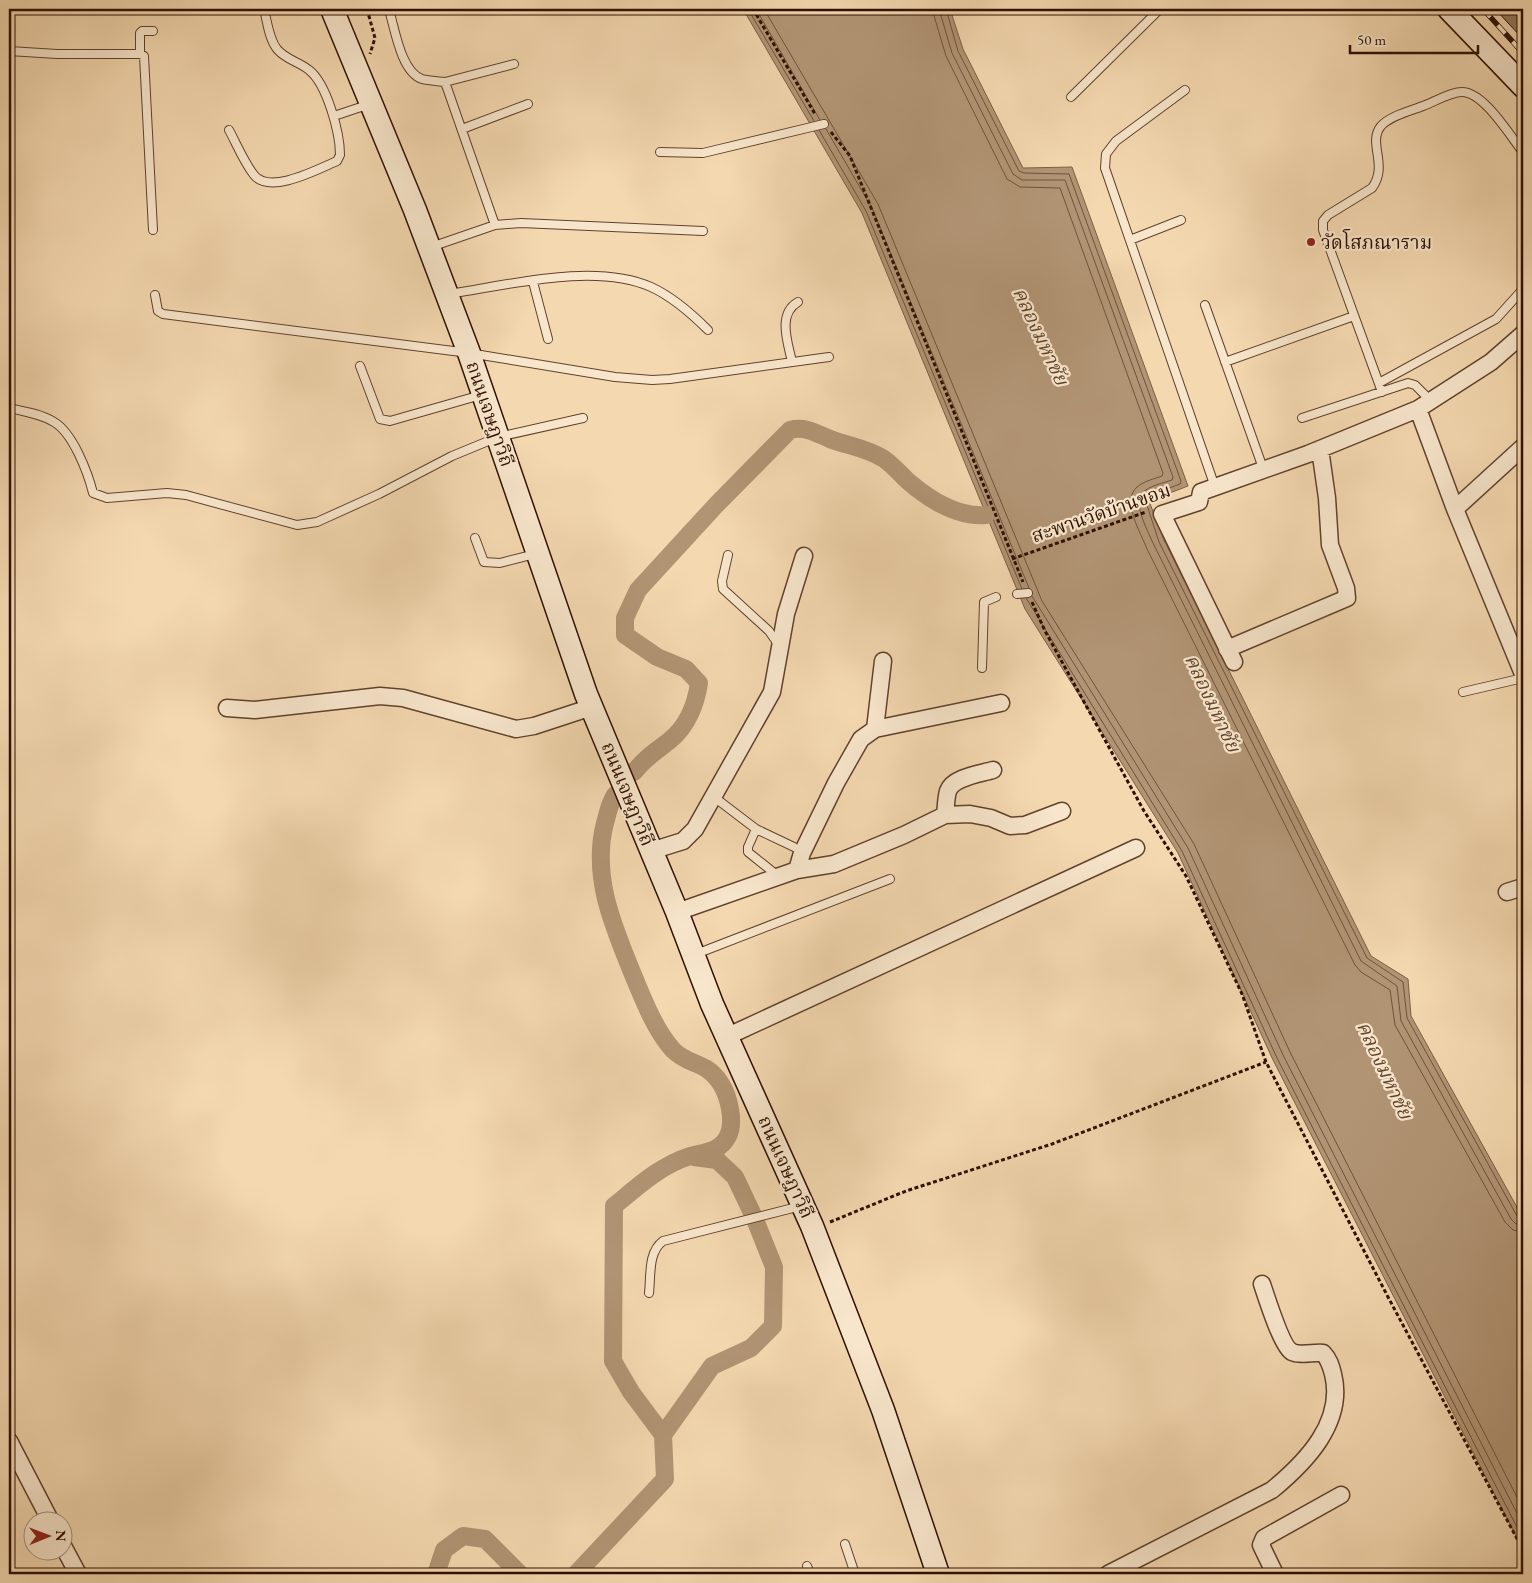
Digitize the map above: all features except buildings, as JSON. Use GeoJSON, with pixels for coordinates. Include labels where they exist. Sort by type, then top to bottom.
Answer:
{"type":"FeatureCollection","features":[{"type":"Feature","properties":{"kind":"street","name":"ถนนเจษฎาวิถี"},"geometry":{"type":"LineString","coordinates":[[332,9],[429,248],[469,353],[592,707],[677,912],[712,1004],[812,1226],[883,1410],[938,1574]]}},
{"type":"Feature","properties":{"kind":"street"},"geometry":{"type":"LineString","coordinates":[[1449,9],[1523,86]]}},
{"type":"Feature","properties":{"kind":"street"},"geometry":{"type":"LineString","coordinates":[[1320,449],[1328,498],[1330,545],[1346,588],[1347,598],[1230,656],[1162,516],[1164,513],[1199,502],[1202,492],[1264,471],[1425,405],[1491,362],[1523,334]]}},
{"type":"Feature","properties":{"kind":"street"},"geometry":{"type":"LineString","coordinates":[[1425,405],[1455,509],[1523,676]]}},
{"type":"Feature","properties":{"kind":"street"},"geometry":{"type":"LineString","coordinates":[[1455,509],[1523,448]]}},
{"type":"Feature","properties":{"kind":"street"},"geometry":{"type":"LineString","coordinates":[[651,851],[682,841],[695,829],[772,692],[786,614],[804,556]]}},
{"type":"Feature","properties":{"kind":"street"},"geometry":{"type":"LineString","coordinates":[[875,729],[883,661]]}},
{"type":"Feature","properties":{"kind":"street"},"geometry":{"type":"LineString","coordinates":[[227,708],[255,710],[380,696],[403,698],[516,729],[534,726],[592,707]]}},
{"type":"Feature","properties":{"kind":"street"},"geometry":{"type":"LineString","coordinates":[[797,870],[802,853],[836,783],[862,739],[875,729],[1001,703]]}},
{"type":"Feature","properties":{"kind":"street"},"geometry":{"type":"LineString","coordinates":[[945,815],[948,792],[951,785],[993,770]]}},
{"type":"Feature","properties":{"kind":"street"},"geometry":{"type":"LineString","coordinates":[[677,912],[797,870],[834,864],[904,835],[945,815],[970,814],[991,818],[1010,826],[1025,824],[1062,811]]}},
{"type":"Feature","properties":{"kind":"street"},"geometry":{"type":"LineString","coordinates":[[728,1036],[1136,848]]}},
{"type":"Feature","properties":{"kind":"street"},"geometry":{"type":"LineString","coordinates":[[1507,892],[1523,887]]}},
{"type":"Feature","properties":{"kind":"street"},"geometry":{"type":"LineString","coordinates":[[1108,1574],[1272,1490],[1293,1473],[1322,1436],[1332,1418],[1335,1384],[1329,1361],[1323,1353],[1294,1353],[1288,1349],[1277,1327],[1262,1284]]}},
{"type":"Feature","properties":{"kind":"street"},"geometry":{"type":"LineString","coordinates":[[9,1441],[45,1510]]}},
{"type":"Feature","properties":{"kind":"street"},"geometry":{"type":"LineString","coordinates":[[1275,1574],[1261,1545],[1264,1538],[1341,1495]]}},
{"type":"Feature","properties":{"kind":"street"},"geometry":{"type":"LineString","coordinates":[[71,1560],[78,1574]]}},
{"type":"Feature","properties":{"kind":"lane"},"geometry":{"type":"LineString","coordinates":[[229,130],[255,176],[267,183],[281,183],[337,161],[340,148],[334,116],[312,72],[292,62],[276,48],[264,9]]}},
{"type":"Feature","properties":{"kind":"lane"},"geometry":{"type":"LineString","coordinates":[[1071,97],[1160,9]]}},
{"type":"Feature","properties":{"kind":"lane"},"geometry":{"type":"LineString","coordinates":[[389,10],[404,59],[411,72],[421,78],[445,82],[514,64]]}},
{"type":"Feature","properties":{"kind":"lane"},"geometry":{"type":"LineString","coordinates":[[153,31],[142,31],[140,34],[140,54],[145,60],[153,230]]}},
{"type":"Feature","properties":{"kind":"lane"},"geometry":{"type":"LineString","coordinates":[[9,51],[57,54],[140,54]]}},
{"type":"Feature","properties":{"kind":"lane"},"geometry":{"type":"LineString","coordinates":[[445,82],[495,225]]}},
{"type":"Feature","properties":{"kind":"lane"},"geometry":{"type":"LineString","coordinates":[[1186,90],[1116,141],[1106,154],[1105,168],[1215,487]]}},
{"type":"Feature","properties":{"kind":"lane"},"geometry":{"type":"LineString","coordinates":[[1382,392],[1323,230],[1323,221],[1328,215],[1372,188],[1377,181],[1380,170],[1376,143],[1381,126],[1405,113],[1460,92],[1468,93],[1487,106],[1523,152]]}},
{"type":"Feature","properties":{"kind":"lane"},"geometry":{"type":"LineString","coordinates":[[334,116],[371,104]]}},
{"type":"Feature","properties":{"kind":"lane"},"geometry":{"type":"LineString","coordinates":[[462,129],[528,104]]}},
{"type":"Feature","properties":{"kind":"lane"},"geometry":{"type":"LineString","coordinates":[[660,152],[703,153],[824,124]]}},
{"type":"Feature","properties":{"kind":"lane"},"geometry":{"type":"LineString","coordinates":[[1130,240],[1181,220]]}},
{"type":"Feature","properties":{"kind":"lane"},"geometry":{"type":"LineString","coordinates":[[429,248],[495,225],[543,222],[703,231]]}},
{"type":"Feature","properties":{"kind":"lane"},"geometry":{"type":"LineString","coordinates":[[447,294],[580,275],[602,274],[651,287],[685,308],[708,330]]}},
{"type":"Feature","properties":{"kind":"lane"},"geometry":{"type":"LineString","coordinates":[[533,282],[548,339]]}},
{"type":"Feature","properties":{"kind":"lane"},"geometry":{"type":"LineString","coordinates":[[1379,383],[1496,319],[1523,289]]}},
{"type":"Feature","properties":{"kind":"lane"},"geometry":{"type":"LineString","coordinates":[[155,295],[158,311],[163,314],[469,353],[585,374],[652,380],[829,358]]}},
{"type":"Feature","properties":{"kind":"lane"},"geometry":{"type":"LineString","coordinates":[[792,362],[785,322],[787,312],[798,302]]}},
{"type":"Feature","properties":{"kind":"lane"},"geometry":{"type":"LineString","coordinates":[[1205,305],[1264,471]]}},
{"type":"Feature","properties":{"kind":"lane"},"geometry":{"type":"LineString","coordinates":[[1225,362],[1354,316]]}},
{"type":"Feature","properties":{"kind":"lane"},"geometry":{"type":"LineString","coordinates":[[360,366],[380,419],[390,421],[483,394]]}},
{"type":"Feature","properties":{"kind":"lane"},"geometry":{"type":"LineString","coordinates":[[1302,418],[1408,383],[1415,385],[1425,405]]}},
{"type":"Feature","properties":{"kind":"lane"},"geometry":{"type":"LineString","coordinates":[[9,408],[54,421],[67,431],[89,480],[93,494],[107,498],[167,493],[186,495],[297,525],[317,522],[379,494],[452,456],[498,437],[583,418]]}},
{"type":"Feature","properties":{"kind":"lane"},"geometry":{"type":"LineString","coordinates":[[475,538],[484,562],[492,564],[537,553]]}},
{"type":"Feature","properties":{"kind":"lane"},"geometry":{"type":"LineString","coordinates":[[728,555],[722,581],[723,590],[769,631],[780,648]]}},
{"type":"Feature","properties":{"kind":"lane"},"geometry":{"type":"LineString","coordinates":[[1017,594],[1028,593]]}},
{"type":"Feature","properties":{"kind":"lane"},"geometry":{"type":"LineString","coordinates":[[982,668],[984,602],[996,597]]}},
{"type":"Feature","properties":{"kind":"lane"},"geometry":{"type":"LineString","coordinates":[[1463,692],[1523,676]]}},
{"type":"Feature","properties":{"kind":"lane"},"geometry":{"type":"LineString","coordinates":[[714,798],[756,829],[794,847]]}},
{"type":"Feature","properties":{"kind":"lane"},"geometry":{"type":"LineString","coordinates":[[756,829],[748,847],[748,852],[778,876]]}},
{"type":"Feature","properties":{"kind":"lane"},"geometry":{"type":"LineString","coordinates":[[694,955],[890,879]]}},
{"type":"Feature","properties":{"kind":"lane"},"geometry":{"type":"LineString","coordinates":[[649,1293],[652,1257],[656,1246],[663,1240],[803,1206]]}},
{"type":"Feature","properties":{"kind":"lane"},"geometry":{"type":"LineString","coordinates":[[845,1544],[855,1574]]}},
{"type":"Feature","properties":{"kind":"lane"},"geometry":{"type":"LineString","coordinates":[[807,1566],[810,1574]]}},
{"type":"Feature","properties":{"kind":"path"},"geometry":{"type":"LineString","coordinates":[[354,64],[374,44],[368,9]]}},
{"type":"Feature","properties":{"kind":"path"},"geometry":{"type":"LineString","coordinates":[[754,9],[804,97],[850,156],[942,378],[1012,559],[1045,631],[1144,811],[1186,876],[1242,994],[1266,1062],[1388,1298],[1523,1550]]}},
{"type":"Feature","properties":{"kind":"path","name":"สะพานวัดบ้านขอม"},"geometry":{"type":"LineString","coordinates":[[1012,559],[1152,510]]}},
{"type":"Feature","properties":{"kind":"path"},"geometry":{"type":"LineString","coordinates":[[812,1226],[826,1223],[906,1191],[1052,1144],[1266,1062]]}},
{"type":"Feature","properties":{"kind":"water","name":"คลองมหาชัย"},"geometry":{"type":"Polygon","coordinates":[[[743,9],[950,9],[963,49],[1023,168],[1072,167],[1188,486],[1149,501],[1164,540],[1371,956],[1408,979],[1411,1016],[1523,1218],[1523,1550],[1273,1060],[1178,853],[1025,609],[862,213],[743,9]]]}},
{"type":"Feature","properties":{"kind":"waterway"},"geometry":{"type":"LineString","coordinates":[[634,772],[647,758],[681,729],[690,715],[699,683],[686,669],[657,657],[625,635],[625,618],[638,590],[717,504],[790,430],[801,429],[810,431],[878,455],[909,482],[935,501],[965,513],[986,515]]}},
{"type":"Feature","properties":{"kind":"waterway"},"geometry":{"type":"LineString","coordinates":[[615,795],[610,805],[601,843],[603,883],[612,921],[646,1005],[661,1034],[679,1055],[704,1067],[715,1076],[726,1096],[731,1117],[728,1136],[721,1145],[669,1165],[650,1177],[614,1206],[613,1361],[631,1392],[663,1435]]}},
{"type":"Feature","properties":{"kind":"waterway"},"geometry":{"type":"LineString","coordinates":[[576,1574],[665,1479],[663,1435],[712,1366],[751,1348],[773,1326],[774,1267],[754,1217],[735,1177],[717,1160],[694,1157]]}},
{"type":"Feature","properties":{"kind":"waterway"},"geometry":{"type":"LineString","coordinates":[[436,1574],[444,1550],[463,1536],[485,1539],[520,1574]]}},
{"type":"Feature","properties":{"kind":"railway"},"geometry":{"type":"LineString","coordinates":[[1483,9],[1523,53]]}},
{"type":"Feature","properties":{"kind":"place","name":"วัดโสภณาราม"},"geometry":{"type":"Point","coordinates":[1311,242]}}]}
